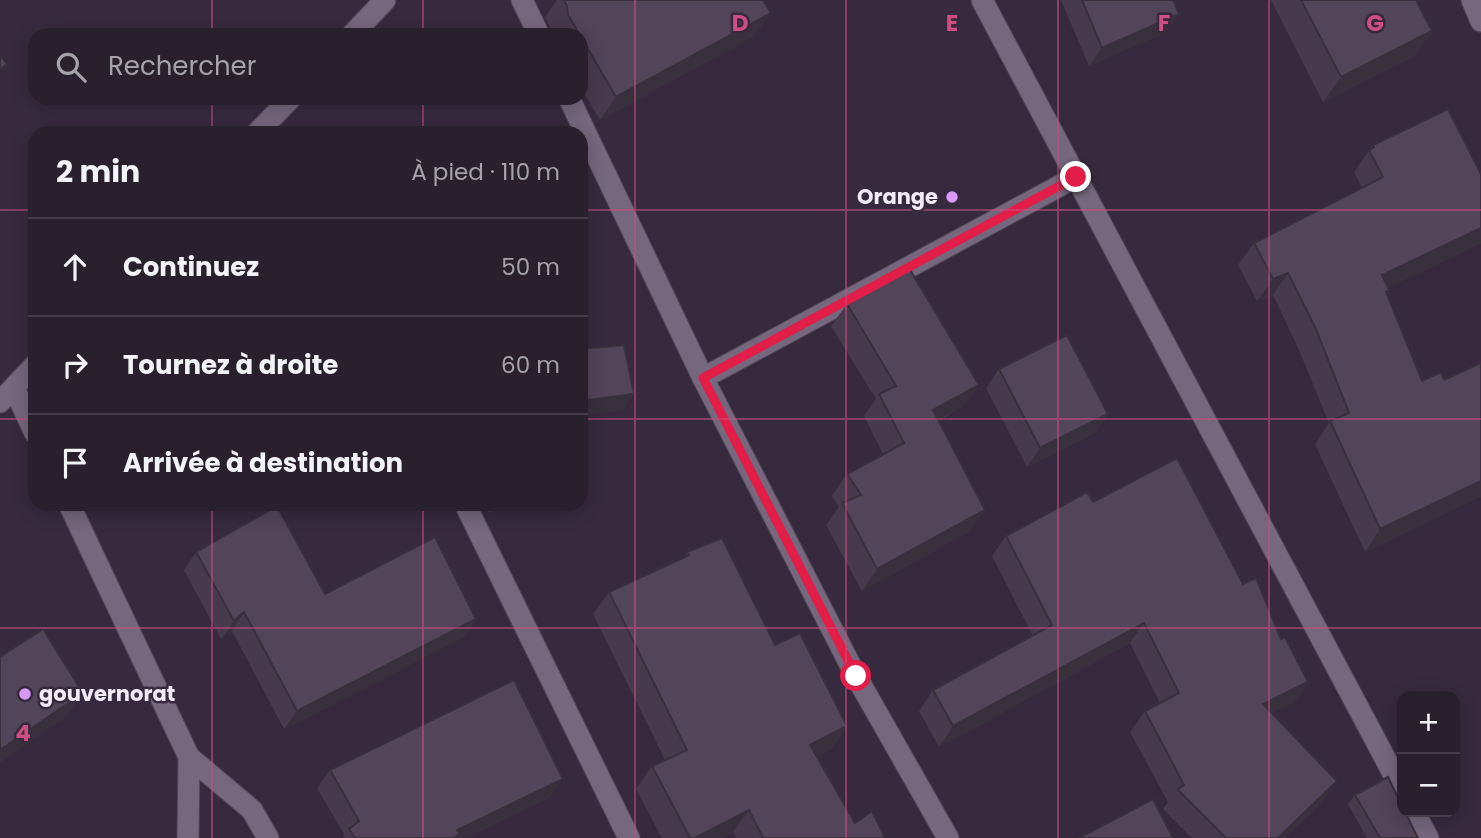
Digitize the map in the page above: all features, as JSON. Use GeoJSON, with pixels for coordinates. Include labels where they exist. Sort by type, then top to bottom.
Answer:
{"type":"FeatureCollection","features":[{"type":"Feature","properties":{"kind":"street"},"geometry":{"type":"LineString","coordinates":[[359,28],[385,0]]}},
{"type":"Feature","properties":{"kind":"street"},"geometry":{"type":"LineString","coordinates":[[522,0],[536,28]]}},
{"type":"Feature","properties":{"kind":"street"},"geometry":{"type":"LineString","coordinates":[[982,0],[1397,781]]}},
{"type":"Feature","properties":{"kind":"street"},"geometry":{"type":"LineString","coordinates":[[1472,0],[1481,21]]}},
{"type":"Feature","properties":{"kind":"street"},"geometry":{"type":"LineString","coordinates":[[277,125],[287,105]]}},
{"type":"Feature","properties":{"kind":"street"},"geometry":{"type":"LineString","coordinates":[[572,105],[582,126]]}},
{"type":"Feature","properties":{"kind":"street"},"geometry":{"type":"LineString","coordinates":[[588,138],[703,378],[856,676],[948,838]]}},
{"type":"Feature","properties":{"kind":"street"},"geometry":{"type":"LineString","coordinates":[[703,378],[1076,177]]}},
{"type":"Feature","properties":{"kind":"street"},"geometry":{"type":"LineString","coordinates":[[28,372],[7,395],[28,424]]}},
{"type":"Feature","properties":{"kind":"street"},"geometry":{"type":"LineString","coordinates":[[72,511],[189,757],[252,810],[268,838]]}},
{"type":"Feature","properties":{"kind":"street"},"geometry":{"type":"LineString","coordinates":[[468,511],[629,838]]}},
{"type":"Feature","properties":{"kind":"street"},"geometry":{"type":"LineString","coordinates":[[188,838],[189,757]]}},
{"type":"Feature","properties":{"kind":"street"},"geometry":{"type":"LineString","coordinates":[[1416,817],[1424,836]]}},
{"type":"Feature","properties":{"kind":"building"},"geometry":{"type":"Polygon","coordinates":[[[564,0],[763,0],[771,13],[616,97],[588,49],[588,28],[576,28],[568,15],[564,0]]]}},
{"type":"Feature","properties":{"kind":"building"},"geometry":{"type":"Polygon","coordinates":[[[1082,0],[1173,0],[1179,14],[1102,48],[1082,0]]]}},
{"type":"Feature","properties":{"kind":"building"},"geometry":{"type":"Polygon","coordinates":[[[1301,0],[1416,0],[1432,31],[1341,77],[1301,0]]]}},
{"type":"Feature","properties":{"kind":"building"},"geometry":{"type":"Polygon","coordinates":[[[0,55],[7,64],[0,70],[0,55]]]}},
{"type":"Feature","properties":{"kind":"building"},"geometry":{"type":"Polygon","coordinates":[[[1448,109],[1481,174],[1481,228],[1382,275],[1389,290],[1386,292],[1422,381],[1441,372],[1444,380],[1481,363],[1481,481],[1380,529],[1330,421],[1349,413],[1315,327],[1288,273],[1273,279],[1254,243],[1383,177],[1369,150],[1373,145],[1448,109]]]}},
{"type":"Feature","properties":{"kind":"building"},"geometry":{"type":"Polygon","coordinates":[[[909,268],[979,385],[933,410],[985,510],[877,569],[842,503],[861,495],[847,474],[904,443],[879,394],[896,386],[847,304],[909,268]]]}},
{"type":"Feature","properties":{"kind":"building"},"geometry":{"type":"Polygon","coordinates":[[[1067,335],[1108,414],[1040,448],[999,369],[1067,335]]]}},
{"type":"Feature","properties":{"kind":"building"},"geometry":{"type":"Polygon","coordinates":[[[624,345],[634,394],[588,400],[588,348],[624,345]]]}},
{"type":"Feature","properties":{"kind":"building"},"geometry":{"type":"Polygon","coordinates":[[[1177,458],[1243,584],[1256,578],[1281,639],[1285,637],[1308,682],[1263,704],[1337,781],[1278,838],[1226,838],[1177,789],[1184,785],[1145,711],[1179,693],[1144,623],[953,726],[933,690],[1052,625],[1006,536],[1087,492],[1093,502],[1177,458]]]}},
{"type":"Feature","properties":{"kind":"building"},"geometry":{"type":"Polygon","coordinates":[[[268,511],[280,511],[325,594],[435,537],[476,619],[297,711],[244,612],[234,621],[196,552],[268,511]]]}},
{"type":"Feature","properties":{"kind":"building"},"geometry":{"type":"Polygon","coordinates":[[[722,538],[775,645],[800,633],[847,726],[810,745],[855,823],[872,811],[885,838],[763,838],[749,810],[695,838],[690,838],[652,766],[687,750],[609,592],[689,555],[687,552],[722,538]]]}},
{"type":"Feature","properties":{"kind":"building"},"geometry":{"type":"Polygon","coordinates":[[[43,629],[83,693],[0,750],[0,657],[43,629]]]}},
{"type":"Feature","properties":{"kind":"building"},"geometry":{"type":"Polygon","coordinates":[[[514,680],[563,779],[457,830],[460,834],[453,838],[355,838],[349,829],[359,821],[330,770],[514,680]]]}},
{"type":"Feature","properties":{"kind":"building"},"geometry":{"type":"Polygon","coordinates":[[[1388,777],[1397,796],[1397,817],[1408,817],[1418,838],[1380,838],[1355,795],[1388,777]]]}},
{"type":"Feature","properties":{"kind":"building"},"geometry":{"type":"Polygon","coordinates":[[[1153,799],[1173,838],[1079,838],[1153,799]]]}},
{"type":"Feature","properties":{"kind":"place","name":"Orange"},"geometry":{"type":"Point","coordinates":[952,197]}},
{"type":"Feature","properties":{"kind":"place","name":"gouvernorat"},"geometry":{"type":"Point","coordinates":[25,694]}},
{"type":"Feature","properties":{"kind":"route"},"geometry":{"type":"LineString","coordinates":[[856,676],[703,378],[1076,177]]}}]}
